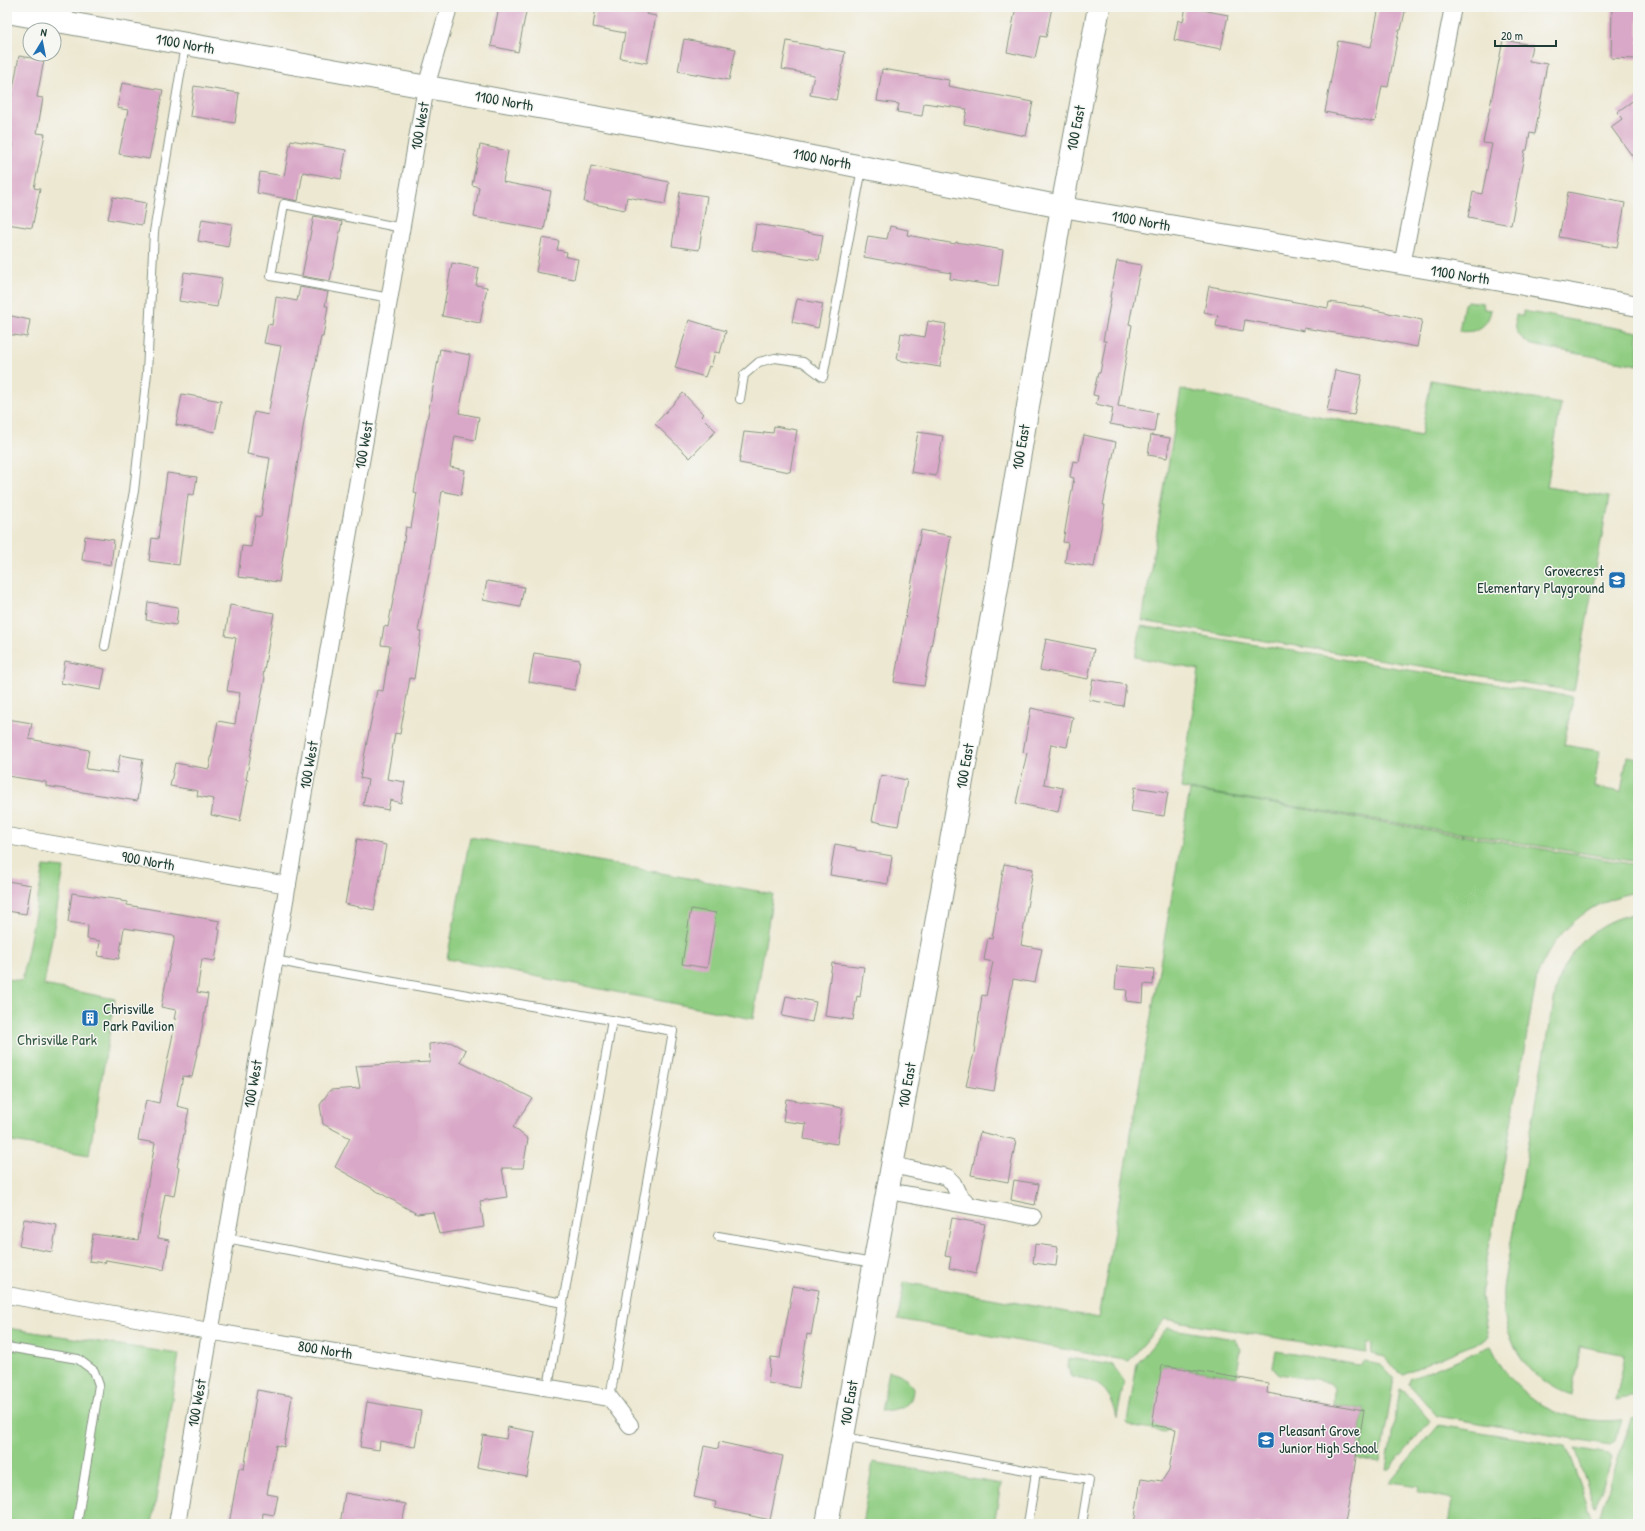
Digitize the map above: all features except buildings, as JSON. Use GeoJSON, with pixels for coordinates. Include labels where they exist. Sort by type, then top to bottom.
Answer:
{"type":"FeatureCollection","features":[{"type":"Feature","properties":{"kind":"main road","name":"100 East"},"geometry":{"type":"LineString","coordinates":[[827,1524],[996,592],[1062,207],[1099,7]]}},
{"type":"Feature","properties":{"kind":"main road","name":"1100 North"},"geometry":{"type":"LineString","coordinates":[[7,12],[757,146],[1062,207]]}},
{"type":"Feature","properties":{"kind":"street","name":"100 West"},"geometry":{"type":"LineString","coordinates":[[177,1524],[209,1331],[275,960],[426,87],[448,7]]}},
{"type":"Feature","properties":{"kind":"street"},"geometry":{"type":"LineString","coordinates":[[1402,265],[1453,7]]}},
{"type":"Feature","properties":{"kind":"street","name":"1100 North"},"geometry":{"type":"LineString","coordinates":[[1062,207],[1638,306]]}},
{"type":"Feature","properties":{"kind":"street","name":"900 North"},"geometry":{"type":"LineString","coordinates":[[7,836],[288,885]]}},
{"type":"Feature","properties":{"kind":"street"},"geometry":{"type":"LineString","coordinates":[[892,1165],[947,1177],[953,1183],[958,1194],[969,1205]]}},
{"type":"Feature","properties":{"kind":"street"},"geometry":{"type":"LineString","coordinates":[[888,1191],[1033,1217]]}},
{"type":"Feature","properties":{"kind":"street","name":"800 North"},"geometry":{"type":"LineString","coordinates":[[7,1295],[209,1331],[610,1398]]}},
{"type":"Feature","properties":{"kind":"street"},"geometry":{"type":"LineString","coordinates":[[610,1398],[630,1425]]}},
{"type":"Feature","properties":{"kind":"lane"},"geometry":{"type":"LineString","coordinates":[[105,646],[134,491],[147,373],[154,232],[185,44]]}},
{"type":"Feature","properties":{"kind":"lane"},"geometry":{"type":"LineString","coordinates":[[740,399],[744,375],[759,362],[775,358],[803,362],[823,377],[862,167]]}},
{"type":"Feature","properties":{"kind":"lane"},"geometry":{"type":"LineString","coordinates":[[390,298],[271,276],[284,204],[402,228]]}},
{"type":"Feature","properties":{"kind":"lane"},"geometry":{"type":"LineString","coordinates":[[275,960],[317,969],[673,1032],[610,1398]]}},
{"type":"Feature","properties":{"kind":"lane"},"geometry":{"type":"LineString","coordinates":[[548,1387],[612,1020]]}},
{"type":"Feature","properties":{"kind":"lane"},"geometry":{"type":"LineString","coordinates":[[718,1236],[874,1263]]}},
{"type":"Feature","properties":{"kind":"lane"},"geometry":{"type":"LineString","coordinates":[[226,1238],[563,1303]]}},
{"type":"Feature","properties":{"kind":"lane"},"geometry":{"type":"LineString","coordinates":[[7,1347],[78,1359],[94,1371],[100,1384],[76,1524]]}},
{"type":"Feature","properties":{"kind":"lane"},"geometry":{"type":"LineString","coordinates":[[843,1437],[1036,1472],[1089,1480],[1082,1524]]}},
{"type":"Feature","properties":{"kind":"lane"},"geometry":{"type":"LineString","coordinates":[[1028,1524],[1036,1472]]}},
{"type":"Feature","properties":{"kind":"green space"},"geometry":{"type":"Polygon","coordinates":[[[1468,301],[1483,303],[1484,309],[1491,310],[1487,321],[1480,328],[1465,332],[1459,331],[1464,304],[1468,301]]]}},
{"type":"Feature","properties":{"kind":"green space"},"geometry":{"type":"Polygon","coordinates":[[[1523,311],[1638,332],[1638,365],[1527,343],[1520,337],[1515,325],[1516,315],[1523,316],[1523,311]]]}},
{"type":"Feature","properties":{"kind":"green space"},"geometry":{"type":"Polygon","coordinates":[[[1431,380],[1561,404],[1547,487],[1609,497],[1574,691],[1142,621],[1181,389],[1421,436],[1431,380]]]}},
{"type":"Feature","properties":{"kind":"green space"},"geometry":{"type":"Polygon","coordinates":[[[1141,626],[1573,697],[1564,745],[1600,751],[1594,787],[1621,792],[1627,756],[1638,758],[1638,862],[1181,788],[1199,670],[1135,657],[1141,626]]]}},
{"type":"Feature","properties":{"kind":"green space"},"geometry":{"type":"Polygon","coordinates":[[[1190,790],[1638,865],[1638,892],[1604,902],[1589,910],[1576,920],[1563,932],[1552,946],[1537,977],[1481,1297],[1488,1338],[1403,1374],[1398,1372],[1385,1357],[1371,1354],[1373,1344],[1367,1343],[1366,1353],[1165,1319],[1129,1361],[898,1319],[904,1282],[1099,1318],[1190,790]]]}},
{"type":"Feature","properties":{"kind":"green space"},"geometry":{"type":"Polygon","coordinates":[[[470,837],[773,894],[753,1019],[447,959],[470,837]]]}},
{"type":"Feature","properties":{"kind":"green space","name":"Chrisville Park"},"geometry":{"type":"Polygon","coordinates":[[[44,866],[64,868],[44,985],[115,999],[89,1155],[7,1141],[7,979],[22,981],[44,866]]]}},
{"type":"Feature","properties":{"kind":"green space"},"geometry":{"type":"Polygon","coordinates":[[[1638,913],[1638,1395],[1616,1400],[1625,1355],[1580,1346],[1573,1396],[1556,1389],[1541,1379],[1529,1368],[1511,1339],[1503,1305],[1503,1287],[1556,990],[1561,975],[1576,949],[1596,930],[1609,922],[1638,913]]]}},
{"type":"Feature","properties":{"kind":"green space"},"geometry":{"type":"Polygon","coordinates":[[[7,1328],[179,1354],[152,1524],[7,1524],[7,1328]]]}},
{"type":"Feature","properties":{"kind":"green space"},"geometry":{"type":"Polygon","coordinates":[[[1167,1328],[1234,1339],[1241,1349],[1236,1377],[1162,1365],[1171,1428],[1165,1432],[1133,1427],[1127,1422],[1137,1364],[1167,1328]]]}},
{"type":"Feature","properties":{"kind":"green space"},"geometry":{"type":"Polygon","coordinates":[[[1491,1346],[1501,1365],[1514,1381],[1528,1395],[1544,1406],[1580,1419],[1600,1421],[1622,1420],[1615,1442],[1610,1445],[1437,1416],[1409,1384],[1410,1379],[1491,1346]]]}},
{"type":"Feature","properties":{"kind":"green space"},"geometry":{"type":"Polygon","coordinates":[[[1276,1351],[1360,1365],[1365,1361],[1381,1364],[1394,1378],[1380,1462],[1356,1458],[1364,1410],[1333,1404],[1334,1389],[1331,1383],[1279,1374],[1273,1367],[1276,1351]]]}},
{"type":"Feature","properties":{"kind":"green space"},"geometry":{"type":"Polygon","coordinates":[[[1069,1358],[1113,1365],[1124,1381],[1117,1418],[1112,1401],[1103,1388],[1090,1381],[1072,1377],[1068,1368],[1069,1358]]]}},
{"type":"Feature","properties":{"kind":"green space"},"geometry":{"type":"Polygon","coordinates":[[[889,1371],[897,1373],[906,1379],[913,1389],[911,1399],[902,1407],[893,1410],[881,1411],[889,1371]]]}},
{"type":"Feature","properties":{"kind":"green space"},"geometry":{"type":"Polygon","coordinates":[[[1400,1389],[1404,1390],[1430,1421],[1389,1469],[1386,1469],[1400,1389]]]}},
{"type":"Feature","properties":{"kind":"green space"},"geometry":{"type":"Polygon","coordinates":[[[1638,1417],[1638,1524],[1597,1524],[1631,1419],[1638,1417]]]}},
{"type":"Feature","properties":{"kind":"green space"},"geometry":{"type":"Polygon","coordinates":[[[1438,1425],[1566,1446],[1592,1518],[1590,1524],[1449,1524],[1453,1499],[1418,1492],[1419,1486],[1389,1482],[1438,1425]]]}},
{"type":"Feature","properties":{"kind":"green space"},"geometry":{"type":"Polygon","coordinates":[[[1574,1448],[1609,1454],[1612,1458],[1595,1508],[1574,1448]]]}},
{"type":"Feature","properties":{"kind":"green space"},"geometry":{"type":"Polygon","coordinates":[[[873,1462],[1001,1484],[994,1524],[862,1524],[873,1462]]]}},
{"type":"Feature","properties":{"kind":"place","name":"Grovecrest Elementary Playground"},"geometry":{"type":"Point","coordinates":[1617,580]}},
{"type":"Feature","properties":{"kind":"place","name":"Chrisville Park Pavilion"},"geometry":{"type":"Point","coordinates":[90,1018]}},
{"type":"Feature","properties":{"kind":"place","name":"Pleasant Grove Junior High School"},"geometry":{"type":"Point","coordinates":[1266,1440]}}]}
